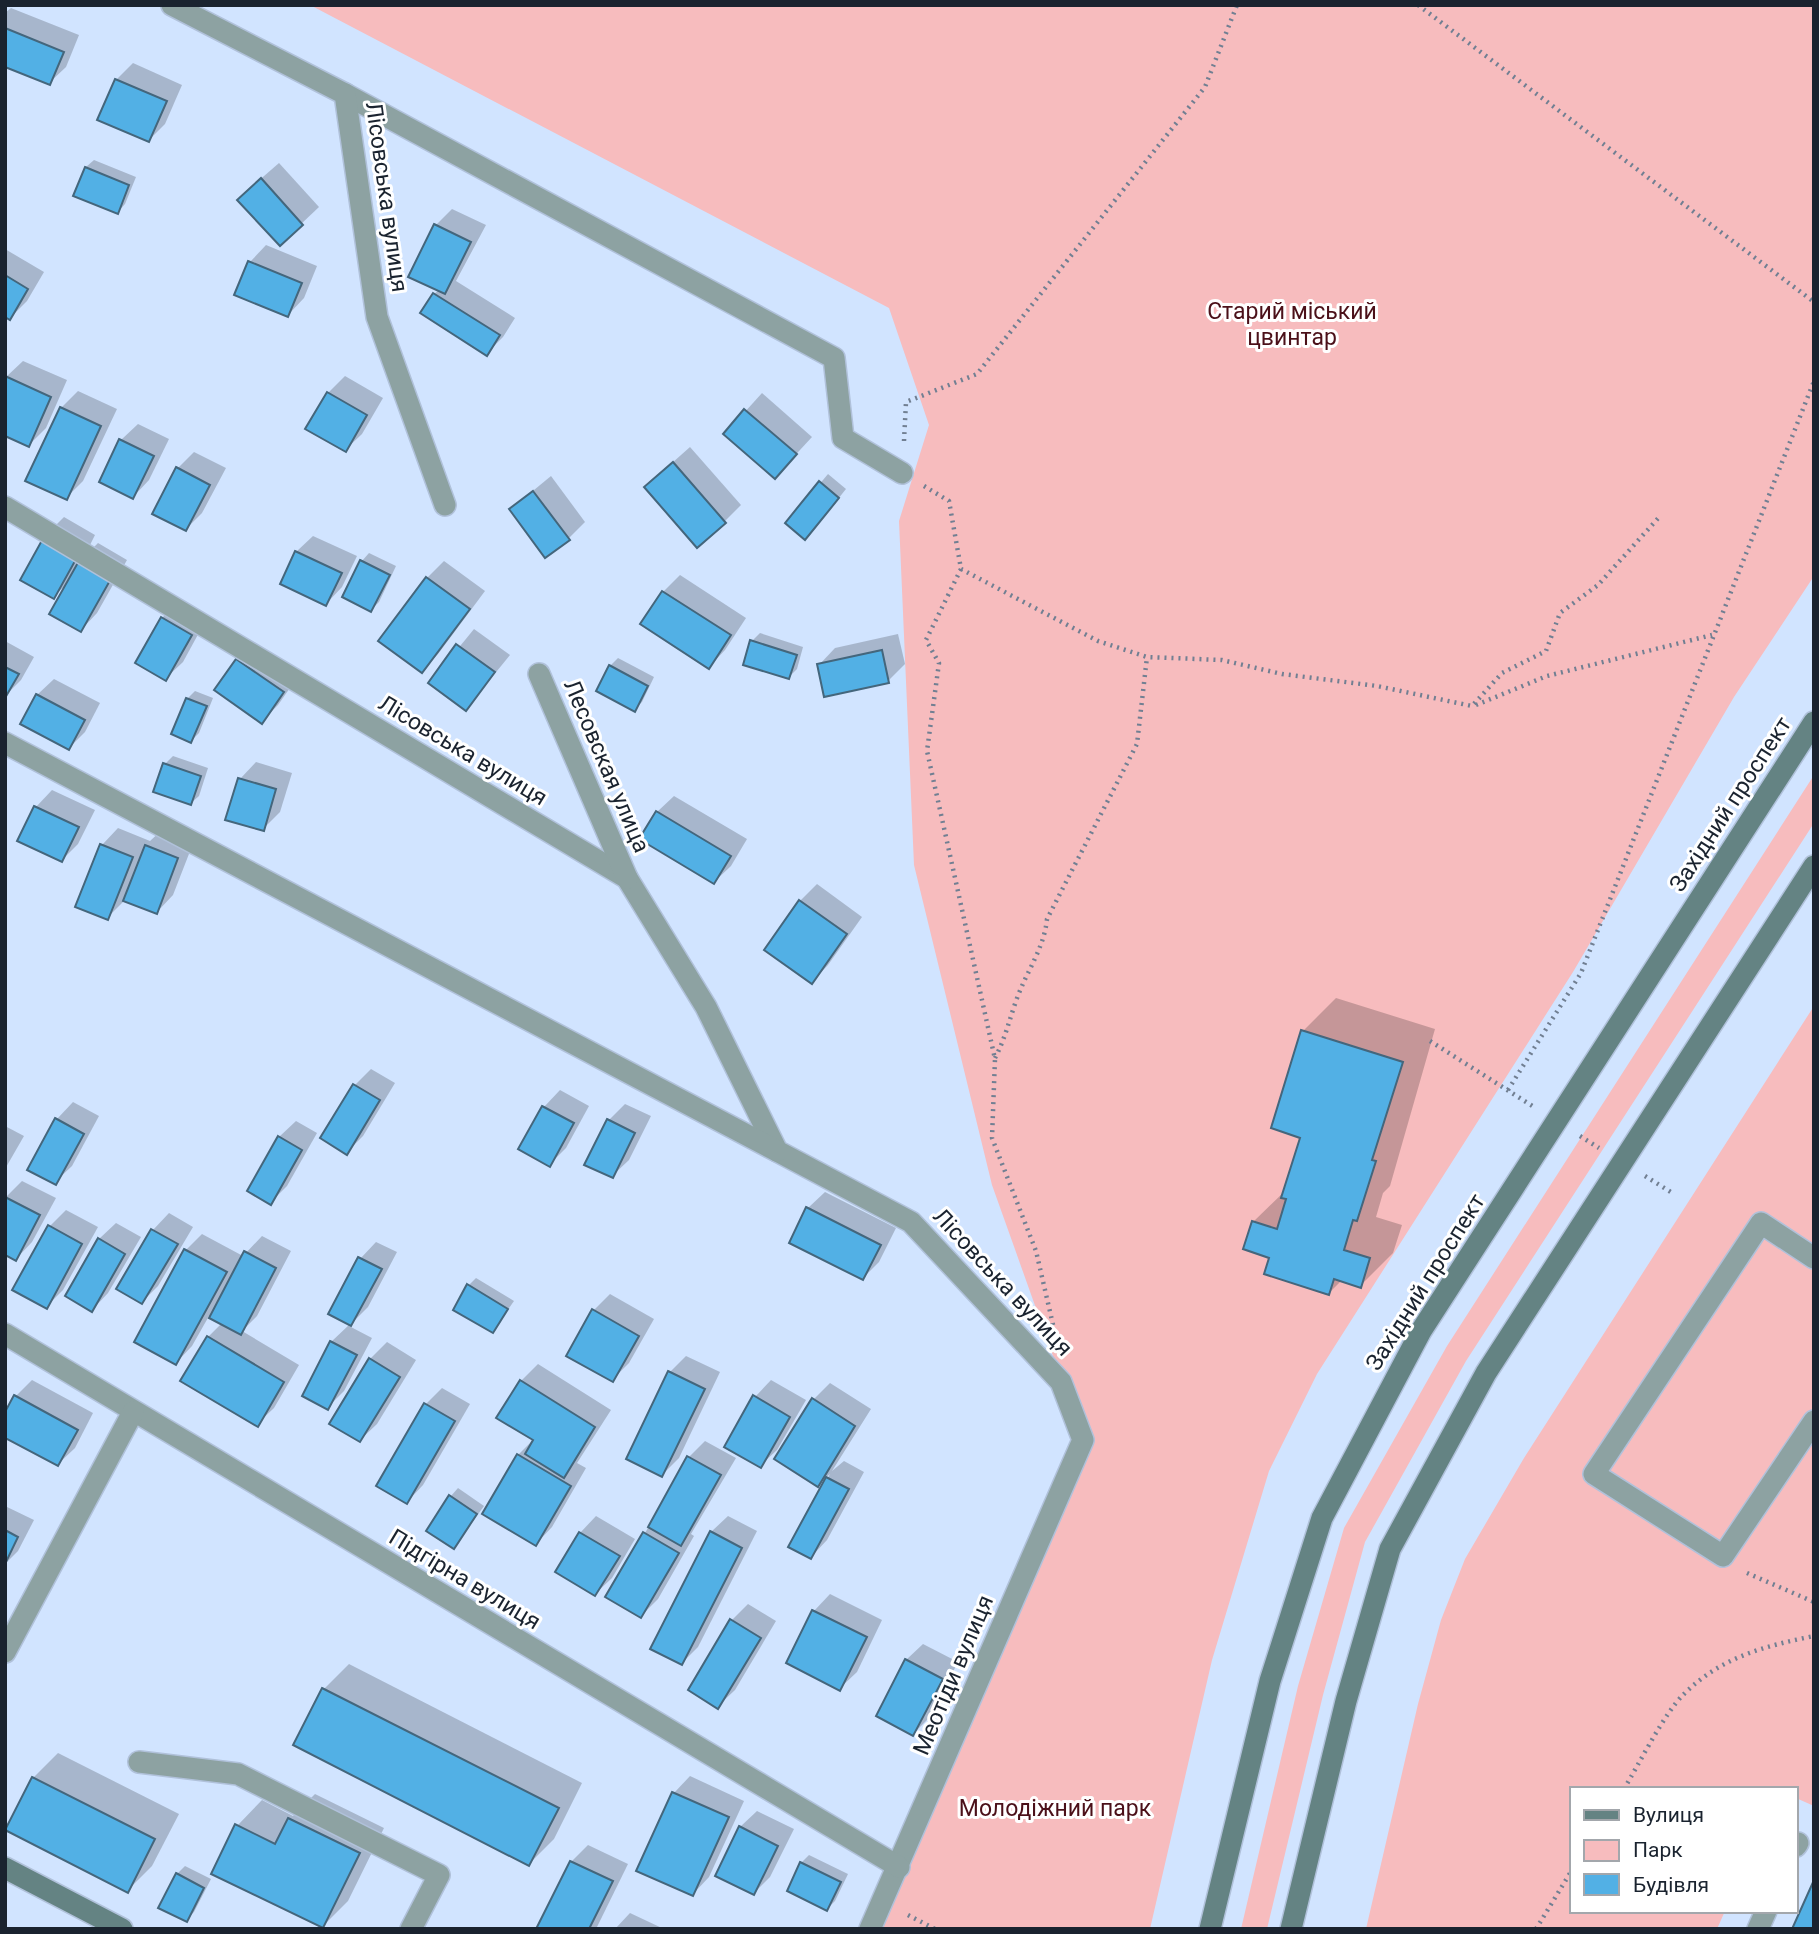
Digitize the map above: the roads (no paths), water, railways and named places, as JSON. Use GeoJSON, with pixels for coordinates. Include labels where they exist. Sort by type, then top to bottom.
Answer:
{"type":"FeatureCollection","features":[{"type":"Feature","properties":{"kind":"main road","name":"Західний проспект"},"geometry":{"type":"LineString","coordinates":[[1210,1929],[1269,1681],[1322,1518],[1421,1331],[1814,722]]}},
{"type":"Feature","properties":{"kind":"main road"},"geometry":{"type":"LineString","coordinates":[[1291,1929],[1346,1701],[1390,1549],[1486,1373],[1814,866]]}},
{"type":"Feature","properties":{"kind":"main road"},"geometry":{"type":"LineString","coordinates":[[5,1868],[122,1929]]}},
{"type":"Feature","properties":{"kind":"street"},"geometry":{"type":"LineString","coordinates":[[172,5],[345,94],[834,358],[843,438],[902,473]]}},
{"type":"Feature","properties":{"kind":"street","name":"Лісовська вулиця"},"geometry":{"type":"LineString","coordinates":[[345,94],[377,317],[444,505]]}},
{"type":"Feature","properties":{"kind":"street","name":"Лісовська вулиця"},"geometry":{"type":"LineString","coordinates":[[5,507],[627,878],[706,1007],[777,1151]]}},
{"type":"Feature","properties":{"kind":"street","name":"Лесовская улица"},"geometry":{"type":"LineString","coordinates":[[539,674],[627,878]]}},
{"type":"Feature","properties":{"kind":"street","name":"Лісовська вулиця"},"geometry":{"type":"LineString","coordinates":[[5,743],[911,1222],[1061,1382],[1083,1440]]}},
{"type":"Feature","properties":{"kind":"street"},"geometry":{"type":"LineString","coordinates":[[1814,1258],[1761,1223],[1594,1474],[1723,1556],[1814,1421]]}},
{"type":"Feature","properties":{"kind":"street","name":"Підгірна вулиця"},"geometry":{"type":"LineString","coordinates":[[5,1334],[899,1867]]}},
{"type":"Feature","properties":{"kind":"street"},"geometry":{"type":"LineString","coordinates":[[5,1652],[133,1412]]}},
{"type":"Feature","properties":{"kind":"street","name":"Меотіди вулиця"},"geometry":{"type":"LineString","coordinates":[[870,1929],[1083,1440]]}},
{"type":"Feature","properties":{"kind":"street"},"geometry":{"type":"LineString","coordinates":[[139,1762],[238,1774],[439,1875],[411,1929]]}},
{"type":"Feature","properties":{"kind":"street"},"geometry":{"type":"LineString","coordinates":[[1758,1929],[1765,1913]]}},
{"type":"Feature","properties":{"kind":"park label","name":"Старий міський цвинтар"},"geometry":{"type":"Point","coordinates":[1292,324]}},
{"type":"Feature","properties":{"kind":"park label","name":"Молодіжний парк"},"geometry":{"type":"Point","coordinates":[1055,1808]}}]}
